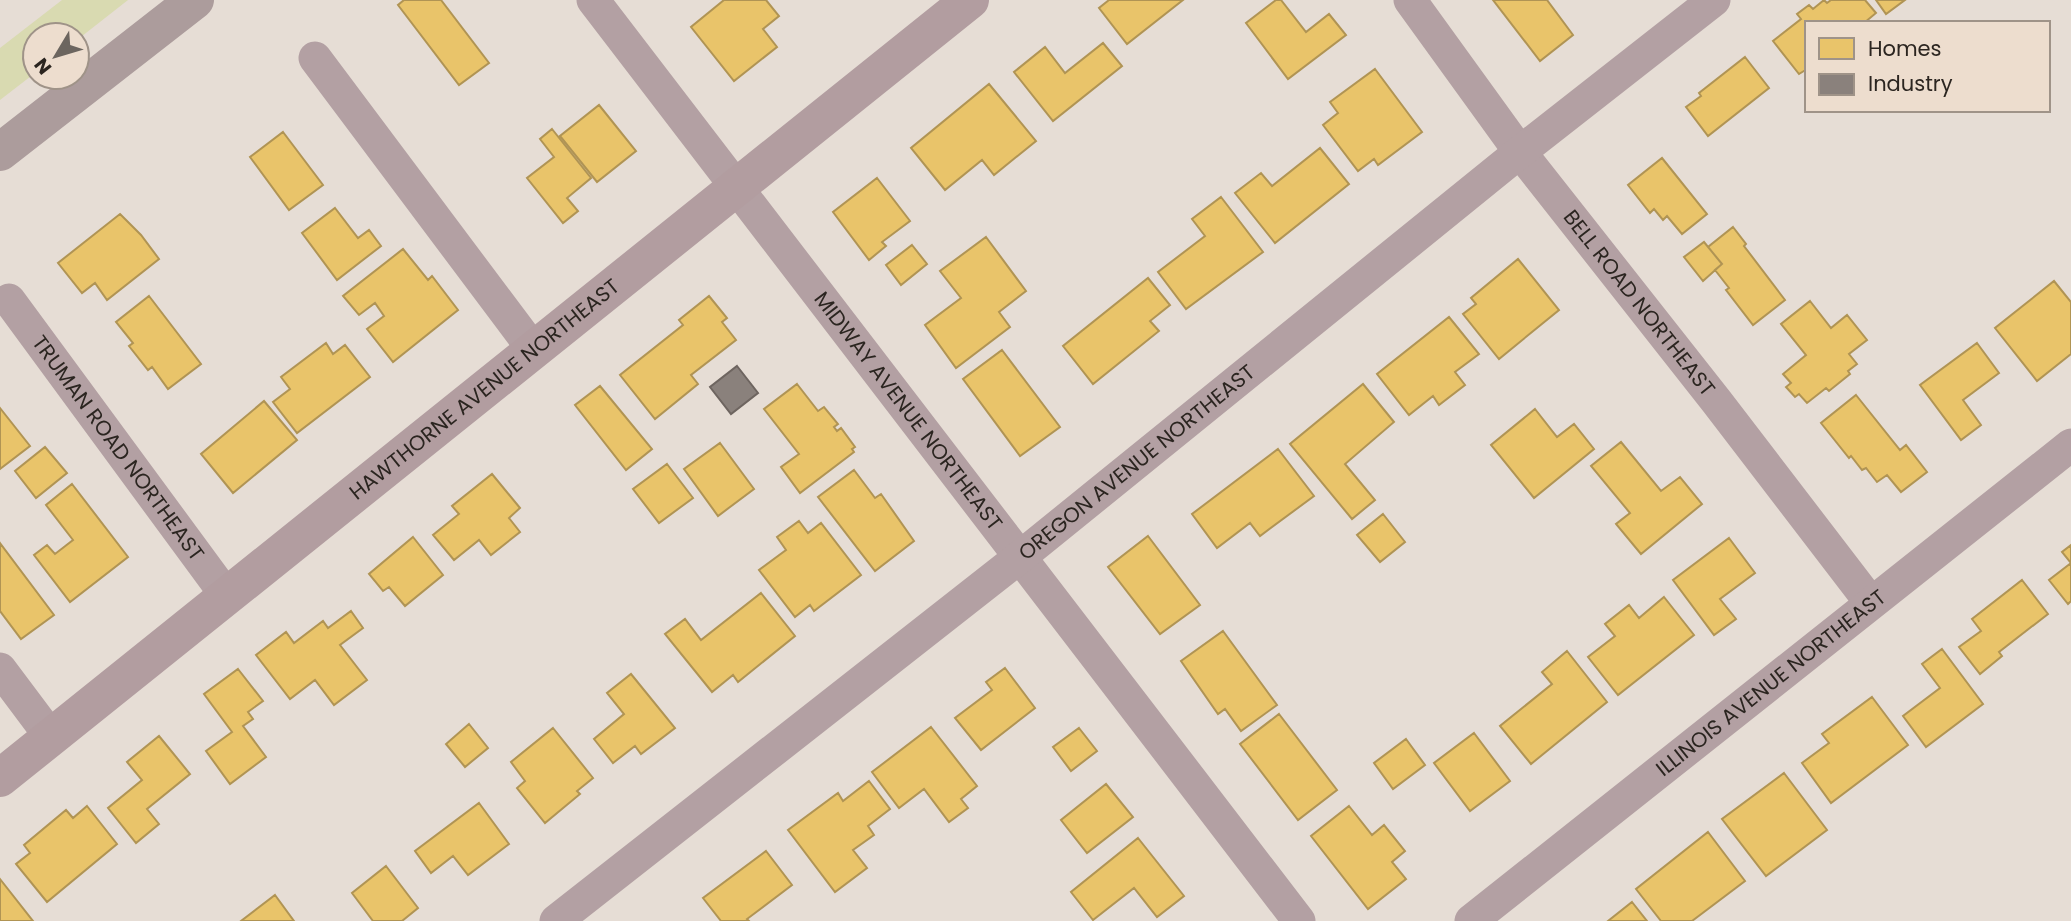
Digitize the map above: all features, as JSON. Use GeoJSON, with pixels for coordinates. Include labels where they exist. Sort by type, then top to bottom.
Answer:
{"type":"FeatureCollection","features":[{"type":"Feature","properties":{"kind":"highway"},"geometry":{"type":"LineString","coordinates":[[0,152],[195,0]]}},
{"type":"Feature","properties":{"kind":"main road","name":"HAWTHORNE AVENUE NORTHEAST"},"geometry":{"type":"LineString","coordinates":[[0,778],[970,0]]}},
{"type":"Feature","properties":{"kind":"street","name":"MIDWAY AVENUE NORTHEAST"},"geometry":{"type":"LineString","coordinates":[[593,0],[1299,921]]}},
{"type":"Feature","properties":{"kind":"street","name":"BELL ROAD NORTHEAST"},"geometry":{"type":"LineString","coordinates":[[1410,0],[1520,152],[1871,603]]}},
{"type":"Feature","properties":{"kind":"street","name":"OREGON AVENUE NORTHEAST"},"geometry":{"type":"LineString","coordinates":[[556,921],[1020,556],[1520,152],[1714,0]]}},
{"type":"Feature","properties":{"kind":"street"},"geometry":{"type":"LineString","coordinates":[[315,58],[533,349]]}},
{"type":"Feature","properties":{"kind":"street","name":"TRUMAN ROAD NORTHEAST"},"geometry":{"type":"LineString","coordinates":[[9,300],[226,596]]}},
{"type":"Feature","properties":{"kind":"street","name":"ILLINOIS AVENUE NORTHEAST"},"geometry":{"type":"LineString","coordinates":[[1471,921],[2071,445]]}},
{"type":"Feature","properties":{"kind":"street"},"geometry":{"type":"LineString","coordinates":[[0,669],[51,737]]}},
{"type":"Feature","properties":{"kind":"green space"},"geometry":{"type":"Polygon","coordinates":[[[62,0],[128,0],[91,29],[91,21],[35,21],[62,0]]]}},
{"type":"Feature","properties":{"kind":"green space"},"geometry":{"type":"Polygon","coordinates":[[[21,32],[21,84],[0,100],[0,48],[21,32]]]}},
{"type":"Feature","properties":{"kind":"building: Homes"},"geometry":{"type":"Polygon","coordinates":[[[404,0],[441,0],[489,63],[459,85],[398,5],[404,0]]]}},
{"type":"Feature","properties":{"kind":"building: Homes"},"geometry":{"type":"Polygon","coordinates":[[[724,0],[766,0],[779,16],[763,29],[777,47],[734,81],[691,27],[724,0]]]}},
{"type":"Feature","properties":{"kind":"building: Homes"},"geometry":{"type":"Polygon","coordinates":[[[1109,0],[1183,0],[1127,44],[1099,8],[1109,0]]]}},
{"type":"Feature","properties":{"kind":"building: Homes"},"geometry":{"type":"Polygon","coordinates":[[[1276,0],[1281,0],[1306,32],[1329,14],[1346,35],[1288,79],[1246,23],[1276,0]]]}},
{"type":"Feature","properties":{"kind":"building: Homes"},"geometry":{"type":"Polygon","coordinates":[[[1493,0],[1547,0],[1573,35],[1540,61],[1493,0]]]}},
{"type":"Feature","properties":{"kind":"building: Homes"},"geometry":{"type":"Polygon","coordinates":[[[1824,0],[1827,3],[1831,0],[1865,0],[1876,13],[1866,21],[1805,21],[1805,70],[1799,74],[1773,41],[1801,19],[1797,14],[1809,5],[1813,9],[1824,0]]]}},
{"type":"Feature","properties":{"kind":"building: Homes"},"geometry":{"type":"Polygon","coordinates":[[[1876,0],[1905,0],[1886,14],[1876,0]]]}},
{"type":"Feature","properties":{"kind":"building: Homes"},"geometry":{"type":"Polygon","coordinates":[[[1103,43],[1122,66],[1053,121],[1014,72],[1045,47],[1065,73],[1103,43]]]}},
{"type":"Feature","properties":{"kind":"building: Homes"},"geometry":{"type":"Polygon","coordinates":[[[1745,57],[1769,88],[1708,136],[1686,107],[1701,96],[1699,93],[1745,57]]]}},
{"type":"Feature","properties":{"kind":"building: Homes"},"geometry":{"type":"Polygon","coordinates":[[[1375,69],[1422,132],[1378,165],[1374,159],[1358,171],[1323,125],[1338,113],[1330,102],[1375,69]]]}},
{"type":"Feature","properties":{"kind":"building: Homes"},"geometry":{"type":"Polygon","coordinates":[[[989,84],[1036,141],[994,175],[982,160],[945,190],[911,148],[989,84]]]}},
{"type":"Feature","properties":{"kind":"building: Homes"},"geometry":{"type":"Polygon","coordinates":[[[599,105],[636,151],[597,182],[560,136],[599,105]]]}},
{"type":"Feature","properties":{"kind":"building: Homes"},"geometry":{"type":"Polygon","coordinates":[[[552,129],[591,178],[567,198],[578,211],[563,223],[527,178],[554,157],[540,139],[552,129]]]}},
{"type":"Feature","properties":{"kind":"building: Homes"},"geometry":{"type":"Polygon","coordinates":[[[283,132],[323,185],[289,210],[250,157],[283,132]]]}},
{"type":"Feature","properties":{"kind":"building: Homes"},"geometry":{"type":"Polygon","coordinates":[[[1320,148],[1349,184],[1275,243],[1235,193],[1261,173],[1272,186],[1320,148]]]}},
{"type":"Feature","properties":{"kind":"building: Homes"},"geometry":{"type":"Polygon","coordinates":[[[1662,158],[1707,214],[1682,234],[1667,216],[1663,220],[1654,209],[1650,213],[1628,185],[1662,158]]]}},
{"type":"Feature","properties":{"kind":"building: Homes"},"geometry":{"type":"Polygon","coordinates":[[[877,178],[910,221],[882,242],[886,246],[869,260],[833,212],[877,178]]]}},
{"type":"Feature","properties":{"kind":"building: Homes"},"geometry":{"type":"Polygon","coordinates":[[[1221,197],[1263,252],[1186,309],[1158,272],[1205,236],[1192,219],[1221,197]]]}},
{"type":"Feature","properties":{"kind":"building: Homes"},"geometry":{"type":"Polygon","coordinates":[[[335,208],[358,238],[369,230],[381,246],[337,280],[302,233],[335,208]]]}},
{"type":"Feature","properties":{"kind":"building: Homes"},"geometry":{"type":"Polygon","coordinates":[[[120,214],[141,235],[159,259],[107,300],[95,283],[82,293],[58,263],[120,214]]]}},
{"type":"Feature","properties":{"kind":"building: Homes"},"geometry":{"type":"Polygon","coordinates":[[[1733,227],[1785,300],[1753,325],[1726,290],[1729,288],[1715,270],[1722,264],[1708,247],[1733,227]]]}},
{"type":"Feature","properties":{"kind":"building: Homes"},"geometry":{"type":"Polygon","coordinates":[[[986,237],[1026,291],[999,312],[1010,327],[956,368],[925,325],[961,298],[940,271],[986,237]]]}},
{"type":"Feature","properties":{"kind":"building: Homes"},"geometry":{"type":"Polygon","coordinates":[[[1704,242],[1722,264],[1703,281],[1684,257],[1704,242]]]}},
{"type":"Feature","properties":{"kind":"building: Homes"},"geometry":{"type":"Polygon","coordinates":[[[912,245],[927,264],[901,285],[886,265],[912,245]]]}},
{"type":"Feature","properties":{"kind":"building: Homes"},"geometry":{"type":"Polygon","coordinates":[[[403,249],[428,280],[432,276],[458,310],[393,362],[367,329],[384,316],[375,303],[359,315],[343,296],[403,249]]]}},
{"type":"Feature","properties":{"kind":"building: Homes"},"geometry":{"type":"Polygon","coordinates":[[[1518,259],[1559,310],[1499,359],[1463,314],[1476,304],[1471,298],[1518,259]]]}},
{"type":"Feature","properties":{"kind":"building: Homes"},"geometry":{"type":"Polygon","coordinates":[[[1148,278],[1170,305],[1150,321],[1159,331],[1093,384],[1063,346],[1148,278]]]}},
{"type":"Feature","properties":{"kind":"building: Homes"},"geometry":{"type":"Polygon","coordinates":[[[2054,281],[2071,302],[2071,354],[2037,381],[1995,328],[2054,281]]]}},
{"type":"Feature","properties":{"kind":"building: Homes"},"geometry":{"type":"Polygon","coordinates":[[[149,296],[201,364],[168,389],[152,367],[148,370],[129,346],[133,343],[116,322],[149,296]]]}},
{"type":"Feature","properties":{"kind":"building: Homes"},"geometry":{"type":"Polygon","coordinates":[[[709,296],[727,318],[722,322],[736,340],[691,375],[698,384],[655,419],[620,375],[683,325],[679,320],[709,296]]]}},
{"type":"Feature","properties":{"kind":"building: Homes"},"geometry":{"type":"Polygon","coordinates":[[[1810,301],[1831,328],[1847,315],[1867,340],[1849,354],[1857,364],[1848,371],[1850,374],[1829,391],[1826,388],[1807,403],[1799,394],[1795,397],[1786,387],[1791,383],[1783,374],[1806,355],[1781,324],[1810,301]]]}},
{"type":"Feature","properties":{"kind":"building: Homes"},"geometry":{"type":"Polygon","coordinates":[[[1449,317],[1479,354],[1455,372],[1465,385],[1439,405],[1433,396],[1409,415],[1377,374],[1449,317]]]}},
{"type":"Feature","properties":{"kind":"building: Homes"},"geometry":{"type":"Polygon","coordinates":[[[326,343],[333,354],[345,345],[370,377],[297,433],[273,402],[290,389],[281,377],[326,343]]]}},
{"type":"Feature","properties":{"kind":"building: Homes"},"geometry":{"type":"Polygon","coordinates":[[[1977,343],[1999,373],[1963,400],[1981,425],[1961,440],[1920,385],[1977,343]]]}},
{"type":"Feature","properties":{"kind":"building: Homes"},"geometry":{"type":"Polygon","coordinates":[[[1002,350],[1060,427],[1020,456],[963,379],[1002,350]]]}},
{"type":"Feature","properties":{"kind":"building: Homes"},"geometry":{"type":"Polygon","coordinates":[[[797,384],[818,411],[824,407],[838,424],[834,427],[837,431],[841,428],[855,447],[852,449],[854,452],[800,493],[781,467],[799,454],[764,409],[797,384]]]}},
{"type":"Feature","properties":{"kind":"building: Homes"},"geometry":{"type":"Polygon","coordinates":[[[1363,384],[1394,422],[1345,464],[1375,500],[1352,519],[1290,444],[1363,384]]]}},
{"type":"Feature","properties":{"kind":"building: Homes"},"geometry":{"type":"Polygon","coordinates":[[[600,386],[652,449],[626,470],[575,405],[600,386]]]}},
{"type":"Feature","properties":{"kind":"building: Homes"},"geometry":{"type":"Polygon","coordinates":[[[1856,395],[1900,450],[1906,445],[1927,472],[1901,492],[1887,475],[1877,482],[1866,468],[1862,470],[1821,423],[1856,395]]]}},
{"type":"Feature","properties":{"kind":"building: Homes"},"geometry":{"type":"Polygon","coordinates":[[[264,401],[297,440],[233,493],[201,454],[264,401]]]}},
{"type":"Feature","properties":{"kind":"building: Homes"},"geometry":{"type":"Polygon","coordinates":[[[0,408],[30,446],[0,469],[0,408]]]}},
{"type":"Feature","properties":{"kind":"building: Homes"},"geometry":{"type":"Polygon","coordinates":[[[1535,409],[1557,437],[1574,424],[1594,449],[1534,498],[1491,445],[1535,409]]]}},
{"type":"Feature","properties":{"kind":"building: Homes"},"geometry":{"type":"Polygon","coordinates":[[[1621,442],[1661,491],[1680,477],[1702,504],[1641,554],[1616,524],[1630,513],[1591,466],[1621,442]]]}},
{"type":"Feature","properties":{"kind":"building: Homes"},"geometry":{"type":"Polygon","coordinates":[[[720,443],[754,489],[718,516],[684,469],[720,443]]]}},
{"type":"Feature","properties":{"kind":"building: Homes"},"geometry":{"type":"Polygon","coordinates":[[[45,447],[67,473],[36,498],[15,471],[45,447]]]}},
{"type":"Feature","properties":{"kind":"building: Homes"},"geometry":{"type":"Polygon","coordinates":[[[1278,449],[1314,496],[1260,536],[1250,523],[1217,548],[1192,514],[1278,449]]]}},
{"type":"Feature","properties":{"kind":"building: Homes"},"geometry":{"type":"Polygon","coordinates":[[[667,464],[693,498],[659,523],[633,489],[667,464]]]}},
{"type":"Feature","properties":{"kind":"building: Homes"},"geometry":{"type":"Polygon","coordinates":[[[854,470],[875,498],[881,494],[914,541],[875,571],[818,497],[854,470]]]}},
{"type":"Feature","properties":{"kind":"building: Homes"},"geometry":{"type":"Polygon","coordinates":[[[492,474],[520,508],[509,518],[520,532],[491,555],[479,540],[454,560],[433,535],[459,514],[452,506],[492,474]]]}},
{"type":"Feature","properties":{"kind":"building: Homes"},"geometry":{"type":"Polygon","coordinates":[[[72,484],[128,557],[70,602],[34,555],[47,545],[55,554],[73,540],[46,505],[72,484]]]}},
{"type":"Feature","properties":{"kind":"building: Homes"},"geometry":{"type":"Polygon","coordinates":[[[1383,514],[1405,542],[1380,562],[1357,535],[1383,514]]]}},
{"type":"Feature","properties":{"kind":"building: Homes"},"geometry":{"type":"Polygon","coordinates":[[[799,521],[808,533],[821,523],[861,575],[814,611],[810,605],[795,617],[759,570],[786,550],[777,537],[799,521]]]}},
{"type":"Feature","properties":{"kind":"building: Homes"},"geometry":{"type":"Polygon","coordinates":[[[1148,536],[1200,605],[1160,634],[1108,567],[1148,536]]]}},
{"type":"Feature","properties":{"kind":"building: Homes"},"geometry":{"type":"Polygon","coordinates":[[[413,537],[443,575],[405,606],[389,587],[383,591],[369,574],[413,537]]]}},
{"type":"Feature","properties":{"kind":"building: Homes"},"geometry":{"type":"Polygon","coordinates":[[[1729,538],[1755,573],[1720,599],[1736,619],[1714,635],[1673,580],[1729,538]]]}},
{"type":"Feature","properties":{"kind":"building: Homes"},"geometry":{"type":"Polygon","coordinates":[[[0,543],[54,615],[21,639],[0,611],[0,543]]]}},
{"type":"Feature","properties":{"kind":"building: Homes"},"geometry":{"type":"Polygon","coordinates":[[[2071,545],[2071,563],[2062,552],[2071,545]]]}},
{"type":"Feature","properties":{"kind":"building: Homes"},"geometry":{"type":"Polygon","coordinates":[[[2071,563],[2071,601],[2068,604],[2049,580],[2071,563]]]}},
{"type":"Feature","properties":{"kind":"building: Homes"},"geometry":{"type":"Polygon","coordinates":[[[2022,580],[2048,614],[1999,652],[2002,656],[1980,674],[1959,647],[1981,631],[1972,619],[2022,580]]]}},
{"type":"Feature","properties":{"kind":"building: Homes"},"geometry":{"type":"Polygon","coordinates":[[[761,593],[795,636],[738,682],[733,675],[712,692],[665,634],[685,619],[701,640],[761,593]]]}},
{"type":"Feature","properties":{"kind":"building: Homes"},"geometry":{"type":"Polygon","coordinates":[[[1664,597],[1694,635],[1618,695],[1588,657],[1615,636],[1605,624],[1629,605],[1639,618],[1664,597]]]}},
{"type":"Feature","properties":{"kind":"building: Homes"},"geometry":{"type":"Polygon","coordinates":[[[351,611],[363,628],[340,645],[367,680],[334,705],[315,680],[290,699],[256,655],[286,632],[294,643],[323,621],[328,628],[351,611]]]}},
{"type":"Feature","properties":{"kind":"building: Homes"},"geometry":{"type":"Polygon","coordinates":[[[1223,631],[1277,705],[1241,731],[1225,709],[1218,714],[1181,661],[1223,631]]]}},
{"type":"Feature","properties":{"kind":"building: Homes"},"geometry":{"type":"Polygon","coordinates":[[[1942,649],[1983,704],[1926,747],[1903,716],[1940,688],[1922,664],[1942,649]]]}},
{"type":"Feature","properties":{"kind":"building: Homes"},"geometry":{"type":"Polygon","coordinates":[[[1567,651],[1607,702],[1531,764],[1500,726],[1552,684],[1542,672],[1567,651]]]}},
{"type":"Feature","properties":{"kind":"building: Homes"},"geometry":{"type":"Polygon","coordinates":[[[1005,668],[1035,708],[981,750],[955,718],[992,690],[986,682],[1005,668]]]}},
{"type":"Feature","properties":{"kind":"building: Homes"},"geometry":{"type":"Polygon","coordinates":[[[238,669],[263,701],[248,712],[253,719],[243,726],[266,757],[230,784],[206,751],[232,732],[204,694],[238,669]]]}},
{"type":"Feature","properties":{"kind":"building: Homes"},"geometry":{"type":"Polygon","coordinates":[[[631,674],[675,728],[641,754],[635,746],[613,763],[594,739],[624,714],[607,693],[631,674]]]}},
{"type":"Feature","properties":{"kind":"building: Homes"},"geometry":{"type":"Polygon","coordinates":[[[1872,697],[1908,745],[1831,803],[1802,763],[1829,743],[1822,734],[1872,697]]]}},
{"type":"Feature","properties":{"kind":"building: Homes"},"geometry":{"type":"Polygon","coordinates":[[[1279,714],[1337,790],[1298,820],[1240,744],[1279,714]]]}},
{"type":"Feature","properties":{"kind":"building: Homes"},"geometry":{"type":"Polygon","coordinates":[[[469,724],[488,748],[465,767],[446,744],[469,724]]]}},
{"type":"Feature","properties":{"kind":"building: Homes"},"geometry":{"type":"Polygon","coordinates":[[[931,727],[977,786],[961,799],[968,808],[949,822],[924,789],[899,808],[872,772],[931,727]]]}},
{"type":"Feature","properties":{"kind":"building: Homes"},"geometry":{"type":"Polygon","coordinates":[[[553,728],[593,778],[577,791],[580,794],[545,823],[517,788],[525,781],[511,762],[553,728]]]}},
{"type":"Feature","properties":{"kind":"building: Homes"},"geometry":{"type":"Polygon","coordinates":[[[1079,728],[1097,751],[1071,771],[1053,747],[1079,728]]]}},
{"type":"Feature","properties":{"kind":"building: Homes"},"geometry":{"type":"Polygon","coordinates":[[[1474,733],[1510,781],[1470,811],[1434,763],[1474,733]]]}},
{"type":"Feature","properties":{"kind":"building: Homes"},"geometry":{"type":"Polygon","coordinates":[[[159,736],[190,774],[147,809],[159,824],[136,843],[108,808],[142,780],[127,762],[159,736]]]}},
{"type":"Feature","properties":{"kind":"building: Homes"},"geometry":{"type":"Polygon","coordinates":[[[1406,739],[1425,765],[1393,789],[1374,763],[1406,739]]]}},
{"type":"Feature","properties":{"kind":"building: Homes"},"geometry":{"type":"Polygon","coordinates":[[[1784,773],[1827,830],[1766,876],[1722,819],[1784,773]]]}},
{"type":"Feature","properties":{"kind":"building: Homes"},"geometry":{"type":"Polygon","coordinates":[[[869,781],[890,809],[868,826],[874,835],[853,850],[867,868],[835,892],[788,830],[838,793],[843,801],[869,781]]]}},
{"type":"Feature","properties":{"kind":"building: Homes"},"geometry":{"type":"Polygon","coordinates":[[[1106,784],[1133,817],[1087,853],[1061,820],[1106,784]]]}},
{"type":"Feature","properties":{"kind":"building: Homes"},"geometry":{"type":"Polygon","coordinates":[[[479,803],[509,844],[468,875],[453,856],[431,873],[415,851],[479,803]]]}},
{"type":"Feature","properties":{"kind":"building: Homes"},"geometry":{"type":"Polygon","coordinates":[[[87,806],[117,844],[47,902],[16,864],[30,853],[24,845],[66,810],[73,818],[87,806]]]}},
{"type":"Feature","properties":{"kind":"building: Homes"},"geometry":{"type":"Polygon","coordinates":[[[1349,806],[1372,835],[1384,825],[1405,851],[1392,862],[1406,879],[1368,909],[1311,836],[1349,806]]]}},
{"type":"Feature","properties":{"kind":"building: Homes"},"geometry":{"type":"Polygon","coordinates":[[[1708,832],[1745,881],[1692,921],[1661,921],[1636,889],[1708,832]]]}},
{"type":"Feature","properties":{"kind":"building: Homes"},"geometry":{"type":"Polygon","coordinates":[[[1138,838],[1184,896],[1157,917],[1134,888],[1093,920],[1071,892],[1138,838]]]}},
{"type":"Feature","properties":{"kind":"building: Homes"},"geometry":{"type":"Polygon","coordinates":[[[766,851],[792,885],[747,919],[749,921],[721,921],[703,898],[766,851]]]}},
{"type":"Feature","properties":{"kind":"building: Homes"},"geometry":{"type":"Polygon","coordinates":[[[386,866],[418,908],[402,921],[373,921],[352,893],[386,866]]]}},
{"type":"Feature","properties":{"kind":"building: Homes"},"geometry":{"type":"Polygon","coordinates":[[[0,879],[33,921],[0,921],[0,879]]]}},
{"type":"Feature","properties":{"kind":"building: Homes"},"geometry":{"type":"Polygon","coordinates":[[[275,895],[294,921],[241,921],[275,895]]]}},
{"type":"Feature","properties":{"kind":"building: Homes"},"geometry":{"type":"Polygon","coordinates":[[[1632,902],[1647,921],[1608,921],[1632,902]]]}},
{"type":"Feature","properties":{"kind":"building: Industry"},"geometry":{"type":"Polygon","coordinates":[[[737,366],[758,393],[731,414],[710,387],[737,366]]]}}]}
